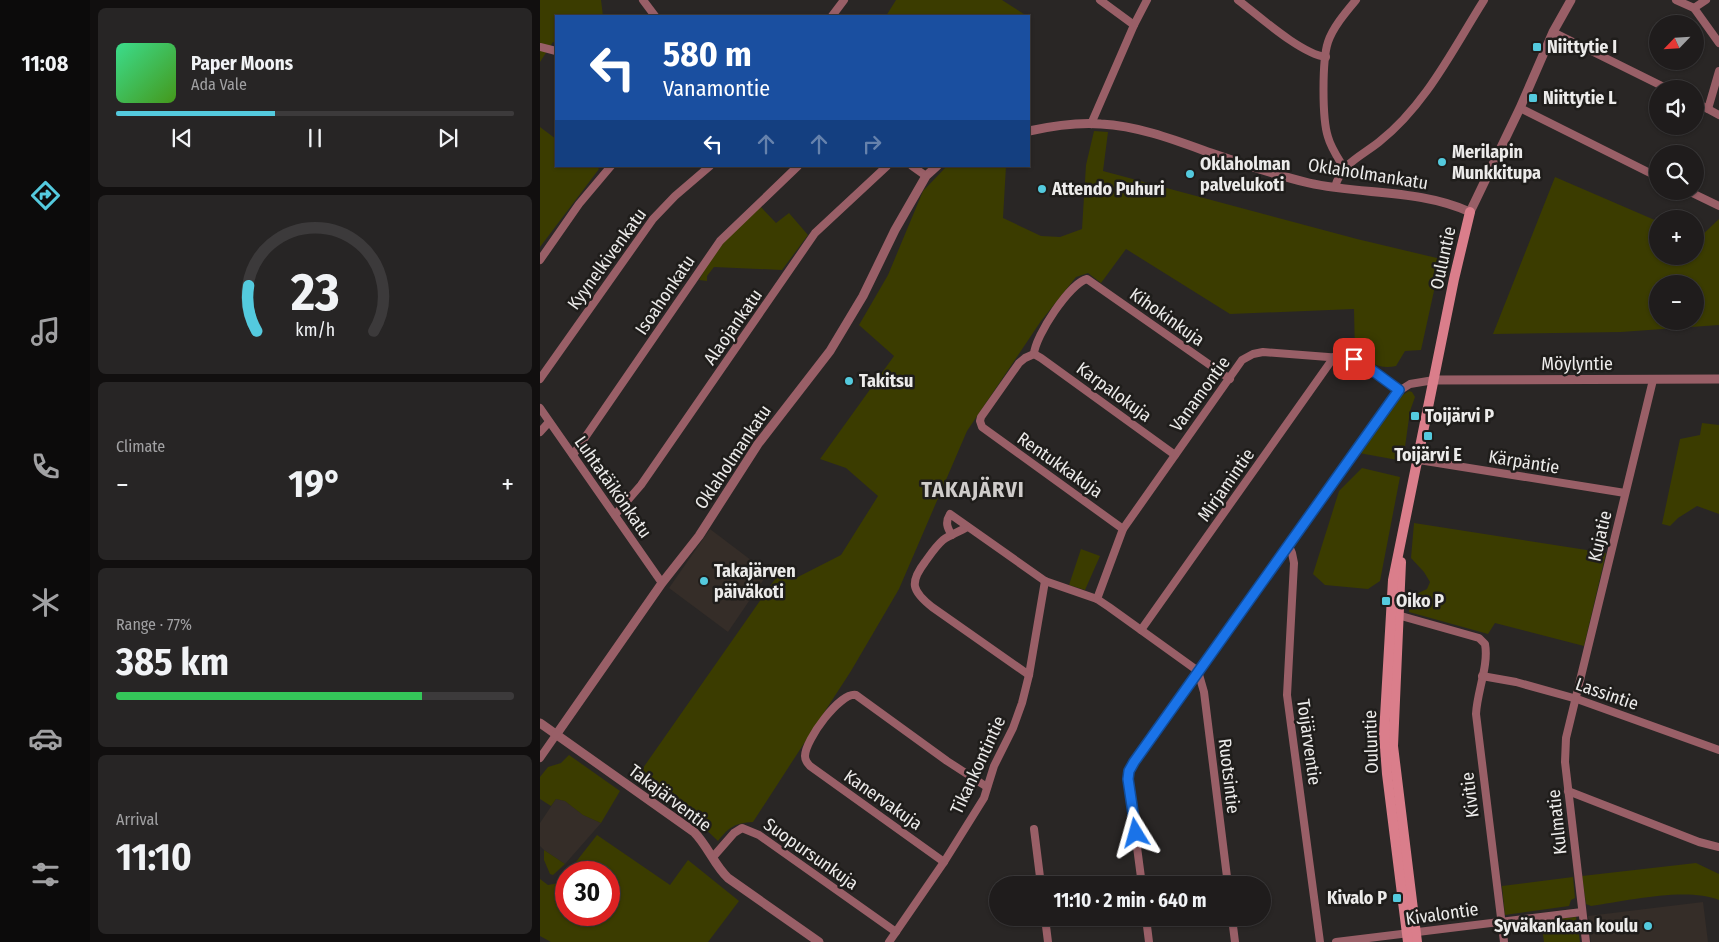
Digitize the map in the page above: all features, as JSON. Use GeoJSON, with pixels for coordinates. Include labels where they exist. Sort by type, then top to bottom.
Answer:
{"type":"FeatureCollection","features":[{"type":"Feature","properties":{"kind":"main road","name":"Ouluntie"},"geometry":{"type":"LineString","coordinates":[[1412,938],[1393,746],[1395,615],[1401,542],[1454,279],[1470,212]]}},
{"type":"Feature","properties":{"kind":"street"},"geometry":{"type":"LineString","coordinates":[[643,0],[654,15]]}},
{"type":"Feature","properties":{"kind":"street"},"geometry":{"type":"LineString","coordinates":[[835,13],[844,0]]}},
{"type":"Feature","properties":{"kind":"street"},"geometry":{"type":"LineString","coordinates":[[1100,0],[1134,25]]}},
{"type":"Feature","properties":{"kind":"street"},"geometry":{"type":"LineString","coordinates":[[1091,124],[1134,25],[1147,0]]}},
{"type":"Feature","properties":{"kind":"street"},"geometry":{"type":"LineString","coordinates":[[1238,0],[1301,48],[1315,55],[1326,57]]}},
{"type":"Feature","properties":{"kind":"street"},"geometry":{"type":"LineString","coordinates":[[1344,168],[1329,141],[1326,129],[1324,107],[1326,57],[1330,37],[1354,0]]}},
{"type":"Feature","properties":{"kind":"street"},"geometry":{"type":"LineString","coordinates":[[1334,187],[1344,168],[1386,136],[1418,103],[1484,0]]}},
{"type":"Feature","properties":{"kind":"street","name":"Ouluntie"},"geometry":{"type":"LineString","coordinates":[[1470,212],[1520,108],[1553,32],[1571,0]]}},
{"type":"Feature","properties":{"kind":"street"},"geometry":{"type":"LineString","coordinates":[[1676,0],[1694,8],[1719,43]]}},
{"type":"Feature","properties":{"kind":"street"},"geometry":{"type":"LineString","coordinates":[[1694,8],[1706,0]]}},
{"type":"Feature","properties":{"kind":"street"},"geometry":{"type":"LineString","coordinates":[[1553,32],[1650,80]]}},
{"type":"Feature","properties":{"kind":"street"},"geometry":{"type":"LineString","coordinates":[[540,46],[555,51]]}},
{"type":"Feature","properties":{"kind":"street"},"geometry":{"type":"LineString","coordinates":[[1708,109],[1719,71]]}},
{"type":"Feature","properties":{"kind":"street"},"geometry":{"type":"LineString","coordinates":[[1704,107],[1719,115]]}},
{"type":"Feature","properties":{"kind":"street"},"geometry":{"type":"LineString","coordinates":[[1520,108],[1649,172]]}},
{"type":"Feature","properties":{"kind":"street","name":"Oklaholmankatu"},"geometry":{"type":"LineString","coordinates":[[1030,131],[1091,124],[1125,127],[1155,134],[1256,168],[1308,183],[1419,198],[1446,203],[1470,212]]}},
{"type":"Feature","properties":{"kind":"street"},"geometry":{"type":"LineString","coordinates":[[540,260],[570,215],[610,167]]}},
{"type":"Feature","properties":{"kind":"street","name":"Kyynelkivenkatu"},"geometry":{"type":"LineString","coordinates":[[540,379],[653,219],[675,196],[709,167]]}},
{"type":"Feature","properties":{"kind":"street","name":"Isoahonkatu"},"geometry":{"type":"LineString","coordinates":[[573,455],[720,241],[797,167]]}},
{"type":"Feature","properties":{"kind":"street","name":"Alaojankatu"},"geometry":{"type":"LineString","coordinates":[[615,515],[641,485],[815,234],[886,167]]}},
{"type":"Feature","properties":{"kind":"street"},"geometry":{"type":"LineString","coordinates":[[913,167],[926,176]]}},
{"type":"Feature","properties":{"kind":"street","name":"Oklaholmankatu"},"geometry":{"type":"LineString","coordinates":[[540,758],[662,583],[699,536],[758,444],[830,351],[864,296],[895,230],[926,176],[936,167]]}},
{"type":"Feature","properties":{"kind":"street"},"geometry":{"type":"LineString","coordinates":[[1704,199],[1719,206]]}},
{"type":"Feature","properties":{"kind":"street","name":"Kihokinkuja"},"geometry":{"type":"LineString","coordinates":[[1034,354],[1036,344],[1046,324],[1077,284],[1087,279],[1230,379]]}},
{"type":"Feature","properties":{"kind":"street","name":"Vanamontie"},"geometry":{"type":"LineString","coordinates":[[1097,599],[1123,529],[1242,360],[1256,353],[1264,352],[1354,359],[1399,390]]}},
{"type":"Feature","properties":{"kind":"street","name":"Rentukkakuja"},"geometry":{"type":"LineString","coordinates":[[1034,354],[1019,363],[982,415],[981,425],[985,430],[1123,529]]}},
{"type":"Feature","properties":{"kind":"street","name":"Karpalokuja"},"geometry":{"type":"LineString","coordinates":[[1034,354],[1175,455]]}},
{"type":"Feature","properties":{"kind":"street","name":"Mirjamintie"},"geometry":{"type":"LineString","coordinates":[[1141,630],[1334,357]]}},
{"type":"Feature","properties":{"kind":"street","name":"Möylyntie"},"geometry":{"type":"LineString","coordinates":[[1434,380],[1719,379]]}},
{"type":"Feature","properties":{"kind":"street"},"geometry":{"type":"LineString","coordinates":[[1141,876],[1128,779],[1129,771],[1137,757],[1399,390],[1410,384],[1434,380]]}},
{"type":"Feature","properties":{"kind":"street","name":"Kujatie"},"geometry":{"type":"LineString","coordinates":[[1577,699],[1653,380]]}},
{"type":"Feature","properties":{"kind":"street","name":"Luhtatäikönkatu"},"geometry":{"type":"LineString","coordinates":[[540,408],[662,583]]}},
{"type":"Feature","properties":{"kind":"street"},"geometry":{"type":"LineString","coordinates":[[540,432],[548,422]]}},
{"type":"Feature","properties":{"kind":"street","name":"Kärpäntie"},"geometry":{"type":"LineString","coordinates":[[1419,460],[1625,493]]}},
{"type":"Feature","properties":{"kind":"street"},"geometry":{"type":"LineString","coordinates":[[952,535],[948,529],[947,522],[950,514],[1045,581],[1097,599],[1198,671]]}},
{"type":"Feature","properties":{"kind":"street"},"geometry":{"type":"LineString","coordinates":[[967,527],[940,543],[918,570],[914,582],[916,592],[920,598],[932,607],[1029,675]]}},
{"type":"Feature","properties":{"kind":"street","name":"Toijärventie"},"geometry":{"type":"LineString","coordinates":[[1289,546],[1294,563],[1288,695],[1320,942]]}},
{"type":"Feature","properties":{"kind":"street","name":"Tikankontintie"},"geometry":{"type":"LineString","coordinates":[[889,942],[944,862],[982,802],[994,766],[1018,716],[1029,675],[1045,581]]}},
{"type":"Feature","properties":{"kind":"street","name":"Kivitie"},"geometry":{"type":"LineString","coordinates":[[1395,615],[1479,638],[1485,644],[1485,658],[1476,700],[1476,714],[1504,942]]}},
{"type":"Feature","properties":{"kind":"street","name":"Ruotsintie"},"geometry":{"type":"LineString","coordinates":[[1198,671],[1204,692],[1227,876]]}},
{"type":"Feature","properties":{"kind":"street","name":"Lassintie"},"geometry":{"type":"LineString","coordinates":[[1482,676],[1516,682],[1577,699],[1719,750]]}},
{"type":"Feature","properties":{"kind":"street","name":"Kanervakuja"},"geometry":{"type":"LineString","coordinates":[[944,862],[812,768],[806,762],[805,756],[808,746],[825,719],[839,702],[852,695],[866,701],[947,761],[987,787]]}},
{"type":"Feature","properties":{"kind":"street","name":"Kulmatie"},"geometry":{"type":"LineString","coordinates":[[1577,699],[1566,738],[1565,762],[1586,942]]}},
{"type":"Feature","properties":{"kind":"street","name":"Takajärventie"},"geometry":{"type":"LineString","coordinates":[[540,723],[694,832],[728,878],[819,942]]}},
{"type":"Feature","properties":{"kind":"street"},"geometry":{"type":"LineString","coordinates":[[1568,791],[1699,842],[1719,847]]}},
{"type":"Feature","properties":{"kind":"street","name":"Suopursunkuja"},"geometry":{"type":"LineString","coordinates":[[712,857],[736,831],[742,828],[747,829],[759,835],[896,932]]}},
{"type":"Feature","properties":{"kind":"street"},"geometry":{"type":"LineString","coordinates":[[1034,829],[1040,876]]}},
{"type":"Feature","properties":{"kind":"street","name":"Kivalontie"},"geometry":{"type":"LineString","coordinates":[[1336,942],[1412,938],[1501,922],[1582,912]]}},
{"type":"Feature","properties":{"kind":"street"},"geometry":{"type":"LineString","coordinates":[[1046,926],[1048,942]]}},
{"type":"Feature","properties":{"kind":"street"},"geometry":{"type":"LineString","coordinates":[[1147,926],[1149,942]]}},
{"type":"Feature","properties":{"kind":"street"},"geometry":{"type":"LineString","coordinates":[[1233,926],[1235,942]]}},
{"type":"Feature","properties":{"kind":"shaded area"},"geometry":{"type":"Polygon","coordinates":[[[540,0],[601,0],[603,15],[555,15],[555,43],[553,42],[540,62],[540,0]]]}},
{"type":"Feature","properties":{"kind":"shaded area"},"geometry":{"type":"Polygon","coordinates":[[[896,0],[1002,0],[1025,15],[887,15],[896,0]]]}},
{"type":"Feature","properties":{"kind":"shaded area"},"geometry":{"type":"Polygon","coordinates":[[[540,127],[555,138],[555,167],[597,167],[599,169],[540,247],[540,127]]]}},
{"type":"Feature","properties":{"kind":"shaded area"},"geometry":{"type":"Polygon","coordinates":[[[1094,131],[1108,132],[1103,171],[1357,239],[1441,259],[1421,350],[1405,351],[1396,366],[1385,367],[1375,365],[1355,355],[1354,309],[1230,314],[1126,249],[1101,283],[1088,273],[1076,277],[1041,321],[967,431],[899,589],[851,671],[753,822],[741,823],[733,827],[718,841],[697,821],[685,806],[636,778],[780,572],[792,580],[841,555],[878,496],[846,468],[820,459],[894,356],[859,325],[888,275],[923,191],[946,167],[1006,167],[1003,218],[1041,236],[1060,237],[1082,229],[1086,165],[1094,131]]]}},
{"type":"Feature","properties":{"kind":"shaded area"},"geometry":{"type":"Polygon","coordinates":[[[1555,177],[1649,218],[1649,265],[1704,265],[1704,233],[1719,219],[1719,325],[1704,326],[1704,275],[1649,275],[1649,330],[1493,334],[1555,177]]]}},
{"type":"Feature","properties":{"kind":"shaded area"},"geometry":{"type":"Polygon","coordinates":[[[760,206],[776,223],[789,213],[808,235],[782,270],[714,267],[707,276],[707,281],[699,280],[711,258],[726,238],[760,206]]]}},
{"type":"Feature","properties":{"kind":"shaded area"},"geometry":{"type":"Polygon","coordinates":[[[1409,391],[1415,397],[1410,411],[1403,461],[1359,453],[1399,397],[1409,391]]]}},
{"type":"Feature","properties":{"kind":"shaded area"},"geometry":{"type":"Polygon","coordinates":[[[1702,423],[1719,425],[1719,514],[1697,506],[1678,518],[1670,526],[1662,524],[1680,439],[1700,435],[1702,423]]]}},
{"type":"Feature","properties":{"kind":"shaded area"},"geometry":{"type":"Polygon","coordinates":[[[1362,468],[1400,477],[1380,581],[1368,589],[1325,585],[1313,574],[1339,491],[1362,468]]]}},
{"type":"Feature","properties":{"kind":"shaded area"},"geometry":{"type":"Polygon","coordinates":[[[1414,523],[1606,553],[1584,646],[1495,623],[1488,634],[1409,612],[1410,597],[1427,589],[1430,582],[1424,572],[1411,558],[1414,523]]]}},
{"type":"Feature","properties":{"kind":"shaded area"},"geometry":{"type":"Polygon","coordinates":[[[710,529],[768,573],[728,632],[669,588],[710,529]]]}},
{"type":"Feature","properties":{"kind":"shaded area"},"geometry":{"type":"Polygon","coordinates":[[[1081,549],[1100,556],[1085,590],[1069,585],[1081,549]]]}},
{"type":"Feature","properties":{"kind":"shaded area"},"geometry":{"type":"Polygon","coordinates":[[[569,755],[620,791],[601,823],[583,815],[565,801],[556,799],[551,806],[540,799],[540,777],[548,767],[561,763],[569,755]]]}},
{"type":"Feature","properties":{"kind":"shaded area"},"geometry":{"type":"Polygon","coordinates":[[[556,799],[565,801],[583,815],[601,823],[568,861],[560,861],[540,846],[540,823],[556,799]]]}},
{"type":"Feature","properties":{"kind":"shaded area"},"geometry":{"type":"Polygon","coordinates":[[[597,835],[670,885],[688,860],[739,901],[708,942],[551,942],[540,936],[540,879],[548,885],[555,884],[555,926],[620,926],[620,861],[577,861],[597,835]]]}},
{"type":"Feature","properties":{"kind":"shaded area"},"geometry":{"type":"Polygon","coordinates":[[[544,850],[560,861],[555,861],[555,873],[553,875],[550,874],[544,860],[544,850]]]}},
{"type":"Feature","properties":{"kind":"shaded area"},"geometry":{"type":"Polygon","coordinates":[[[1696,863],[1719,874],[1719,900],[1706,896],[1673,895],[1639,898],[1591,906],[1586,904],[1582,876],[1696,863]]]}},
{"type":"Feature","properties":{"kind":"shaded area"},"geometry":{"type":"Polygon","coordinates":[[[1573,877],[1575,898],[1571,900],[1569,906],[1505,915],[1502,886],[1573,877]]]}},
{"type":"Feature","properties":{"kind":"shaded area","name":"Syväkankaan koulu"},"geometry":{"type":"Polygon","coordinates":[[[1703,902],[1708,942],[1591,942],[1588,916],[1703,902]]]}},
{"type":"Feature","properties":{"kind":"shaded area"},"geometry":{"type":"Polygon","coordinates":[[[1576,917],[1580,942],[1544,942],[1541,921],[1576,917]]]}},
{"type":"Feature","properties":{"kind":"place","name":"Niittytie I"},"geometry":{"type":"Point","coordinates":[1537,47]}},
{"type":"Feature","properties":{"kind":"place","name":"Niittytie L"},"geometry":{"type":"Point","coordinates":[1533,98]}},
{"type":"Feature","properties":{"kind":"place","name":"Merilapin Munkkitupa"},"geometry":{"type":"Point","coordinates":[1442,162]}},
{"type":"Feature","properties":{"kind":"place","name":"Oklaholman palvelukoti"},"geometry":{"type":"Point","coordinates":[1190,174]}},
{"type":"Feature","properties":{"kind":"place","name":"Attendo Puhuri"},"geometry":{"type":"Point","coordinates":[1042,189]}},
{"type":"Feature","properties":{"kind":"place","name":"Takitsu"},"geometry":{"type":"Point","coordinates":[849,381]}},
{"type":"Feature","properties":{"kind":"place","name":"Toijärvi P"},"geometry":{"type":"Point","coordinates":[1415,416]}},
{"type":"Feature","properties":{"kind":"place","name":"Toijärvi E"},"geometry":{"type":"Point","coordinates":[1428,436]}},
{"type":"Feature","properties":{"kind":"place","name":"Takajärven päiväkoti"},"geometry":{"type":"Point","coordinates":[704,581]}},
{"type":"Feature","properties":{"kind":"place","name":"Oiko P"},"geometry":{"type":"Point","coordinates":[1386,601]}},
{"type":"Feature","properties":{"kind":"place","name":"Kivalo P"},"geometry":{"type":"Point","coordinates":[1397,898]}},
{"type":"Feature","properties":{"kind":"place","name":"Syväkankaan koulu"},"geometry":{"type":"Point","coordinates":[1648,926]}},
{"type":"Feature","properties":{"kind":"district","name":"TAKAJÄRVI"},"geometry":{"type":"Point","coordinates":[973,489]}},
{"type":"Feature","properties":{"kind":"route"},"geometry":{"type":"LineString","coordinates":[[1136,833],[1128,779],[1129,771],[1134,762],[1399,390],[1354,359]]}}]}
